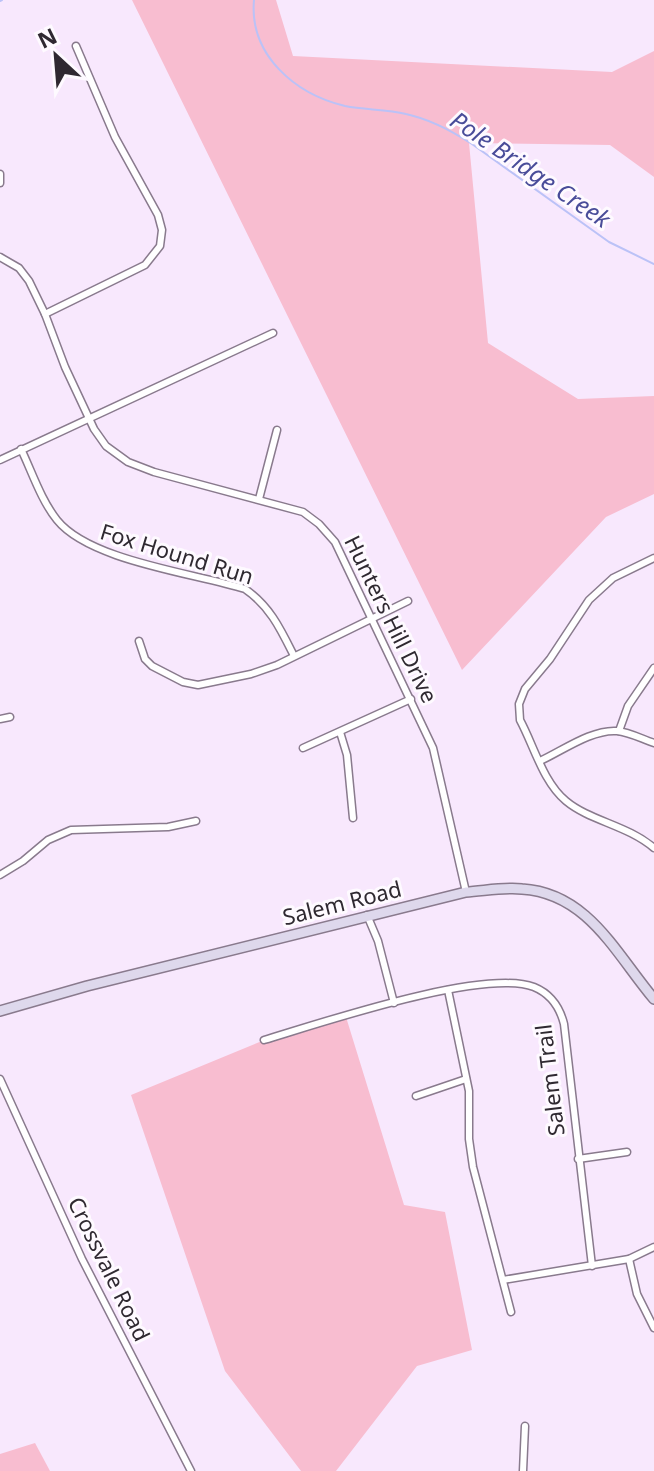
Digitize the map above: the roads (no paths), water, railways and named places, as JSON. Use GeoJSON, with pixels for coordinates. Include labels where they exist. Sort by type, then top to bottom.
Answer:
{"type":"FeatureCollection","features":[{"type":"Feature","properties":{"kind":"street"},"geometry":{"type":"LineString","coordinates":[[45,314],[145,265],[156,253],[162,238],[158,215],[115,137],[76,46]]}},
{"type":"Feature","properties":{"kind":"street"},"geometry":{"type":"LineString","coordinates":[[0,174],[0,183]]}},
{"type":"Feature","properties":{"kind":"street","name":"Hunters Hill Drive"},"geometry":{"type":"LineString","coordinates":[[0,257],[25,274],[45,314],[65,367],[106,446],[128,462],[303,512],[325,530],[340,549],[433,748],[466,892]]}},
{"type":"Feature","properties":{"kind":"street"},"geometry":{"type":"LineString","coordinates":[[0,460],[273,333]]}},
{"type":"Feature","properties":{"kind":"street"},"geometry":{"type":"LineString","coordinates":[[259,499],[277,430]]}},
{"type":"Feature","properties":{"kind":"street","name":"Fox Hound Run"},"geometry":{"type":"LineString","coordinates":[[21,449],[49,509],[70,534],[99,550],[245,589],[272,614],[294,656]]}},
{"type":"Feature","properties":{"kind":"street"},"geometry":{"type":"LineString","coordinates":[[654,558],[620,574],[594,594],[550,659],[525,689],[519,704],[520,720],[556,791],[568,803],[626,829],[654,848]]}},
{"type":"Feature","properties":{"kind":"street"},"geometry":{"type":"LineString","coordinates":[[139,641],[145,659],[152,666],[183,682],[198,685],[251,674],[408,601]]}},
{"type":"Feature","properties":{"kind":"street"},"geometry":{"type":"LineString","coordinates":[[619,731],[628,706],[654,668]]}},
{"type":"Feature","properties":{"kind":"street"},"geometry":{"type":"LineString","coordinates":[[303,748],[411,699]]}},
{"type":"Feature","properties":{"kind":"street"},"geometry":{"type":"LineString","coordinates":[[0,719],[10,717]]}},
{"type":"Feature","properties":{"kind":"street"},"geometry":{"type":"LineString","coordinates":[[540,761],[590,737],[619,731],[654,743]]}},
{"type":"Feature","properties":{"kind":"street"},"geometry":{"type":"LineString","coordinates":[[340,732],[347,755],[353,818]]}},
{"type":"Feature","properties":{"kind":"street"},"geometry":{"type":"LineString","coordinates":[[0,875],[48,840],[71,830],[168,827],[196,821]]}},
{"type":"Feature","properties":{"kind":"street","name":"Salem Road"},"geometry":{"type":"LineString","coordinates":[[0,1011],[466,892],[528,889],[574,907],[605,934],[654,999]]}},
{"type":"Feature","properties":{"kind":"street"},"geometry":{"type":"LineString","coordinates":[[367,915],[378,941],[394,1003]]}},
{"type":"Feature","properties":{"kind":"street","name":"Salem Trail"},"geometry":{"type":"LineString","coordinates":[[264,1040],[448,990],[487,984],[527,985],[542,991],[554,1002],[564,1024],[592,1266]]}},
{"type":"Feature","properties":{"kind":"street"},"geometry":{"type":"LineString","coordinates":[[448,990],[469,1091],[469,1139],[473,1167],[511,1312]]}},
{"type":"Feature","properties":{"kind":"street","name":"Crossvale Road"},"geometry":{"type":"LineString","coordinates":[[0,1079],[82,1259],[191,1471]]}},
{"type":"Feature","properties":{"kind":"street"},"geometry":{"type":"LineString","coordinates":[[416,1096],[466,1079]]}},
{"type":"Feature","properties":{"kind":"street"},"geometry":{"type":"LineString","coordinates":[[578,1159],[627,1152]]}},
{"type":"Feature","properties":{"kind":"street"},"geometry":{"type":"LineString","coordinates":[[503,1280],[629,1259],[654,1247]]}},
{"type":"Feature","properties":{"kind":"street"},"geometry":{"type":"LineString","coordinates":[[629,1259],[637,1294],[654,1328]]}},
{"type":"Feature","properties":{"kind":"street"},"geometry":{"type":"LineString","coordinates":[[523,1471],[525,1426]]}},
{"type":"Feature","properties":{"kind":"waterway","name":"Pole Bridge Creek"},"geometry":{"type":"LineString","coordinates":[[254,0],[254,20],[267,55],[293,82],[345,106],[406,114],[448,130],[609,242],[654,264]]}}]}
